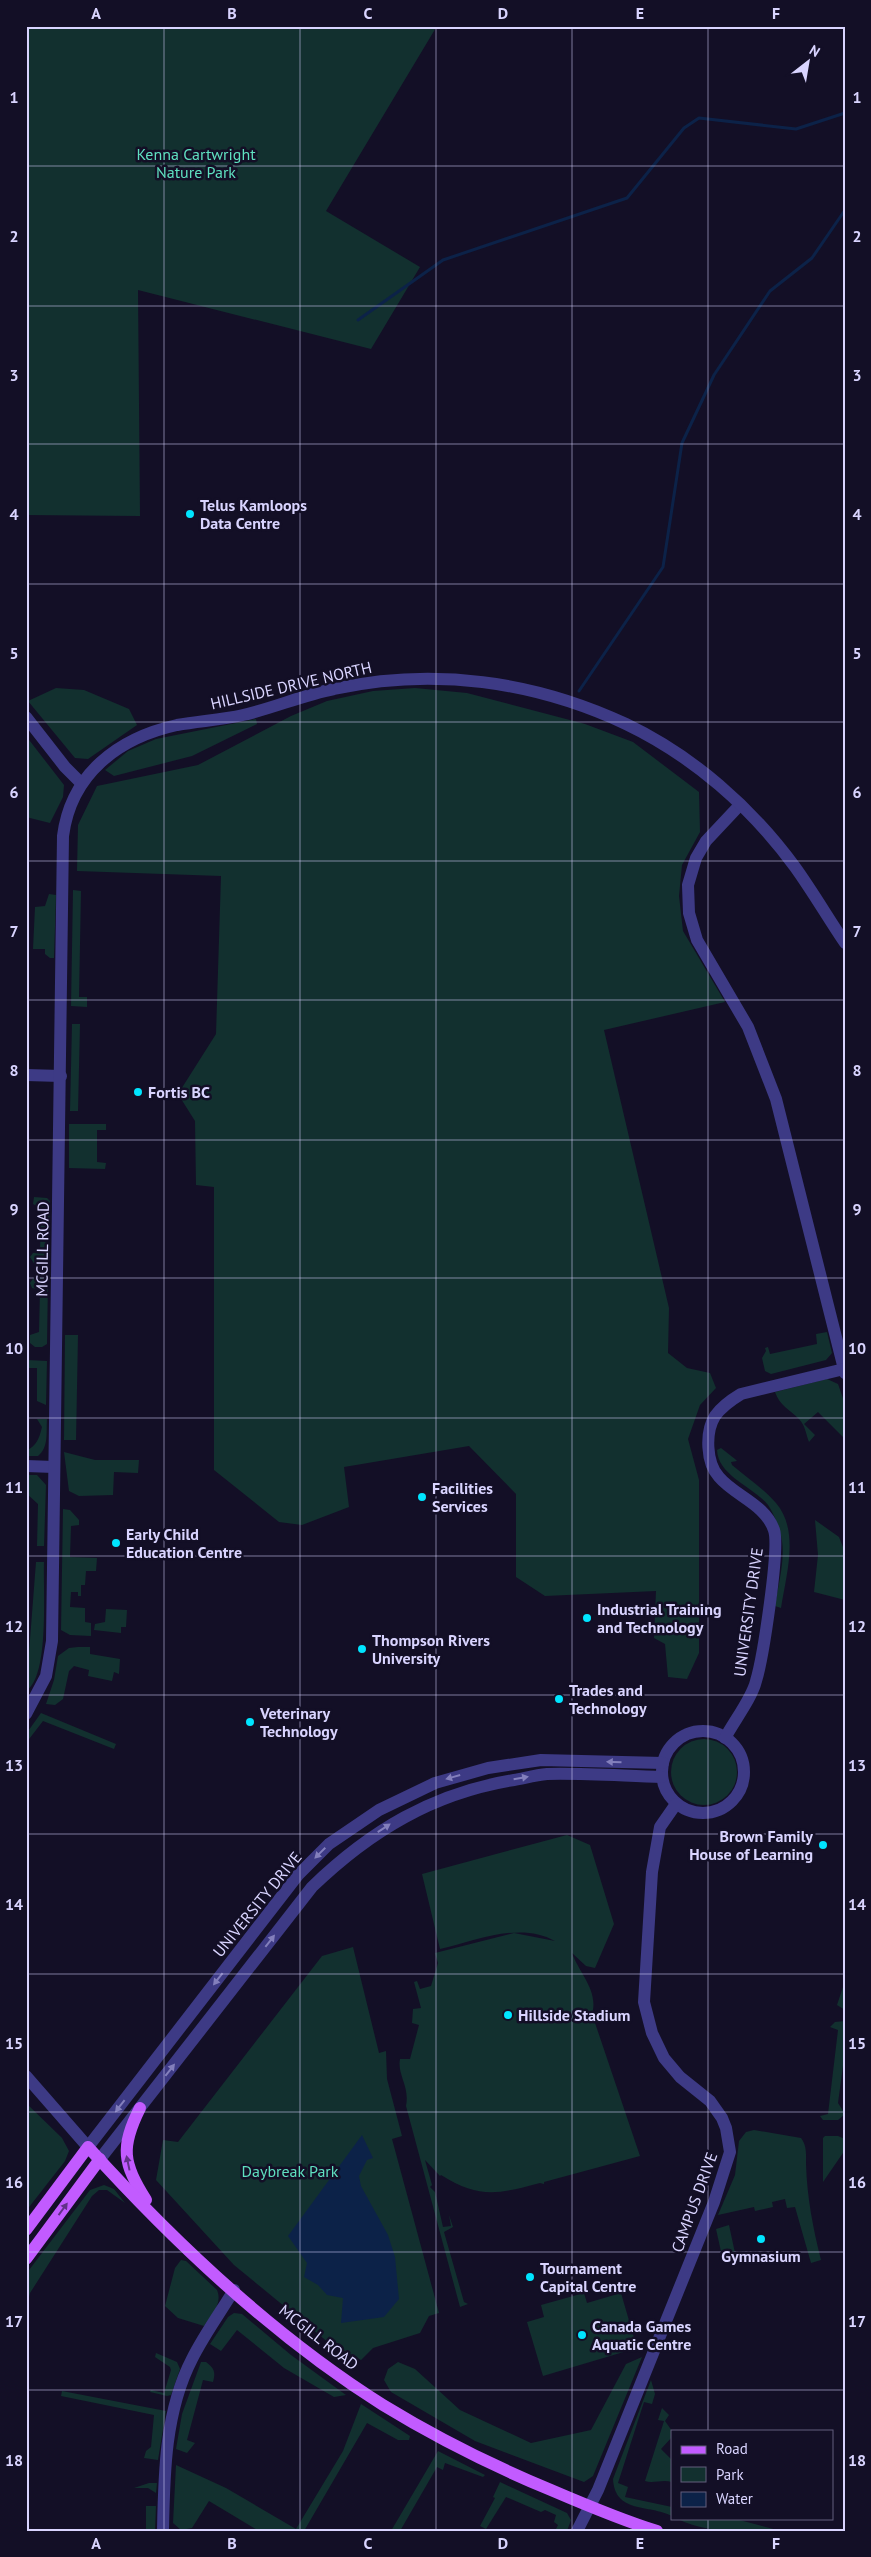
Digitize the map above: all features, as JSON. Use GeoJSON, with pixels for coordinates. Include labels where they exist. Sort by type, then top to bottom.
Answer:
{"type":"FeatureCollection","features":[{"type":"Feature","properties":{"kind":"main road"},"geometry":{"type":"LineString","coordinates":[[140,2108],[129,2131],[127,2156],[130,2172],[160,2221]]}},
{"type":"Feature","properties":{"kind":"main road","name":"MCGILL ROAD"},"geometry":{"type":"LineString","coordinates":[[88,2147],[160,2221],[234,2290],[311,2354],[383,2405],[496,2467],[591,2507],[657,2531]]}},
{"type":"Feature","properties":{"kind":"main road"},"geometry":{"type":"LineString","coordinates":[[26,2230],[88,2147]]}},
{"type":"Feature","properties":{"kind":"main road"},"geometry":{"type":"LineString","coordinates":[[26,2259],[100,2159]]}},
{"type":"Feature","properties":{"kind":"street","name":"HILLSIDE DRIVE NORTH"},"geometry":{"type":"LineString","coordinates":[[81,783],[113,751],[144,734],[176,726],[244,715],[342,687],[424,679],[500,684],[568,700],[627,725],[693,765],[736,800],[776,844],[794,866],[845,943]]}},
{"type":"Feature","properties":{"kind":"street"},"geometry":{"type":"LineString","coordinates":[[26,716],[65,767],[81,783]]}},
{"type":"Feature","properties":{"kind":"street"},"geometry":{"type":"LineString","coordinates":[[693,765],[704,779],[737,808],[766,838],[776,844]]}},
{"type":"Feature","properties":{"kind":"street","name":"MCGILL ROAD"},"geometry":{"type":"LineString","coordinates":[[26,1714],[46,1676],[52,1640],[63,836],[69,810],[81,783]]}},
{"type":"Feature","properties":{"kind":"street"},"geometry":{"type":"LineString","coordinates":[[737,808],[712,834],[696,858],[688,885],[688,913],[697,940],[748,1027],[776,1099],[844,1371]]}},
{"type":"Feature","properties":{"kind":"street"},"geometry":{"type":"LineString","coordinates":[[26,1075],[61,1076]]}},
{"type":"Feature","properties":{"kind":"street","name":"UNIVERSITY DRIVE"},"geometry":{"type":"LineString","coordinates":[[725,1738],[756,1682],[776,1552],[774,1529],[756,1505],[719,1477],[710,1460],[709,1437],[714,1417],[728,1401],[741,1394],[844,1371]]}},
{"type":"Feature","properties":{"kind":"street"},"geometry":{"type":"LineString","coordinates":[[26,1466],[54,1467]]}},
{"type":"Feature","properties":{"kind":"street"},"geometry":{"type":"LineString","coordinates":[[700,1731],[713,1732],[725,1738],[734,1746],[741,1757],[744,1770],[743,1783],[738,1795],[729,1804],[707,1813],[686,1810],[676,1804],[669,1796],[662,1777],[663,1763],[668,1751],[676,1741],[687,1734],[700,1731]]}},
{"type":"Feature","properties":{"kind":"street","name":"UNIVERSITY DRIVE"},"geometry":{"type":"LineString","coordinates":[[88,2147],[298,1874],[329,1844],[379,1810],[435,1783],[488,1768],[541,1760],[663,1763]]}},
{"type":"Feature","properties":{"kind":"street","name":"UNIVERSITY DRIVE"},"geometry":{"type":"LineString","coordinates":[[100,2159],[312,1887],[342,1858],[387,1826],[443,1798],[501,1782],[546,1774],[662,1777]]}},
{"type":"Feature","properties":{"kind":"street","name":"CAMPUS DRIVE"},"geometry":{"type":"LineString","coordinates":[[577,2531],[591,2507],[714,2202],[730,2152],[726,2128],[722,2118],[710,2101],[680,2077],[664,2058],[652,2033],[644,2002],[652,1872],[660,1827],[676,1804]]}},
{"type":"Feature","properties":{"kind":"street","name":"MCGILL ROAD"},"geometry":{"type":"LineString","coordinates":[[26,2076],[88,2147]]}},
{"type":"Feature","properties":{"kind":"street"},"geometry":{"type":"LineString","coordinates":[[163,2531],[166,2455],[174,2408],[191,2360],[234,2290]]}},
{"type":"Feature","properties":{"kind":"green space","name":"Kenna Cartwright Nature Park"},"geometry":{"type":"Polygon","coordinates":[[[26,26],[437,26],[326,211],[420,267],[371,349],[138,290],[140,516],[26,515],[26,26]]]}},
{"type":"Feature","properties":{"kind":"green space"},"geometry":{"type":"Polygon","coordinates":[[[56,688],[84,690],[129,709],[137,725],[88,759],[75,758],[28,701],[56,688]]]}},
{"type":"Feature","properties":{"kind":"green space"},"geometry":{"type":"Polygon","coordinates":[[[415,688],[467,693],[585,724],[633,742],[699,792],[700,832],[682,865],[679,896],[683,931],[725,1002],[604,1030],[669,1308],[668,1353],[687,1368],[710,1373],[716,1388],[700,1405],[688,1439],[699,1480],[699,1653],[687,1679],[668,1677],[665,1644],[654,1638],[656,1591],[545,1596],[516,1577],[516,1494],[469,1446],[344,1467],[349,1507],[302,1525],[279,1522],[214,1470],[214,1187],[196,1185],[195,1121],[178,1094],[216,1034],[221,876],[77,871],[78,825],[97,786],[198,765],[291,716],[327,701],[373,691],[415,688]]]}},
{"type":"Feature","properties":{"kind":"green space"},"geometry":{"type":"Polygon","coordinates":[[[256,719],[257,724],[192,756],[114,776],[105,770],[128,751],[156,739],[256,719]]]}},
{"type":"Feature","properties":{"kind":"green space"},"geometry":{"type":"Polygon","coordinates":[[[26,736],[64,785],[63,797],[50,823],[26,817],[26,736]]]}},
{"type":"Feature","properties":{"kind":"green space"},"geometry":{"type":"Polygon","coordinates":[[[73,890],[81,891],[79,997],[87,997],[87,1007],[71,1006],[73,890]]]}},
{"type":"Feature","properties":{"kind":"green space"},"geometry":{"type":"Polygon","coordinates":[[[49,894],[56,895],[54,958],[50,958],[45,954],[45,949],[33,949],[35,907],[45,906],[49,894]]]}},
{"type":"Feature","properties":{"kind":"green space"},"geometry":{"type":"Polygon","coordinates":[[[72,1024],[80,1024],[78,1111],[70,1111],[72,1024]]]}},
{"type":"Feature","properties":{"kind":"green space"},"geometry":{"type":"Polygon","coordinates":[[[69,1124],[106,1124],[106,1130],[97,1130],[97,1162],[106,1163],[105,1169],[69,1168],[69,1124]]]}},
{"type":"Feature","properties":{"kind":"green space"},"geometry":{"type":"Polygon","coordinates":[[[34,1197],[47,1198],[50,1201],[48,1263],[35,1265],[30,1257],[33,1253],[40,1252],[41,1208],[33,1204],[34,1197]]]}},
{"type":"Feature","properties":{"kind":"green space"},"geometry":{"type":"Polygon","coordinates":[[[35,1276],[48,1280],[47,1344],[42,1347],[35,1347],[30,1343],[30,1335],[39,1332],[40,1290],[32,1288],[30,1283],[35,1276]]]}},
{"type":"Feature","properties":{"kind":"green space"},"geometry":{"type":"Polygon","coordinates":[[[827,1332],[832,1353],[826,1360],[771,1374],[765,1371],[762,1358],[766,1351],[765,1348],[768,1347],[770,1354],[817,1344],[816,1334],[827,1332]]]}},
{"type":"Feature","properties":{"kind":"green space"},"geometry":{"type":"Polygon","coordinates":[[[65,1335],[78,1335],[76,1440],[64,1440],[65,1335]]]}},
{"type":"Feature","properties":{"kind":"green space"},"geometry":{"type":"Polygon","coordinates":[[[27,1360],[47,1361],[46,1405],[37,1401],[37,1368],[27,1368],[27,1360]]]}},
{"type":"Feature","properties":{"kind":"green space"},"geometry":{"type":"Polygon","coordinates":[[[827,1379],[838,1384],[845,1404],[845,1439],[818,1412],[804,1424],[815,1435],[809,1442],[801,1421],[782,1404],[775,1392],[827,1379]]]}},
{"type":"Feature","properties":{"kind":"green space"},"geometry":{"type":"Polygon","coordinates":[[[37,1419],[47,1419],[47,1434],[44,1448],[38,1456],[26,1456],[26,1451],[39,1438],[42,1427],[37,1419]]]}},
{"type":"Feature","properties":{"kind":"green space"},"geometry":{"type":"Polygon","coordinates":[[[721,1448],[737,1461],[731,1462],[732,1465],[776,1503],[788,1527],[788,1568],[781,1608],[775,1606],[783,1557],[782,1541],[777,1523],[768,1505],[723,1467],[717,1450],[721,1448]]]}},
{"type":"Feature","properties":{"kind":"green space"},"geometry":{"type":"Polygon","coordinates":[[[64,1452],[95,1460],[139,1460],[138,1473],[114,1472],[113,1495],[79,1496],[69,1491],[64,1452]]]}},
{"type":"Feature","properties":{"kind":"green space"},"geometry":{"type":"Polygon","coordinates":[[[26,1475],[37,1475],[46,1485],[44,1546],[37,1546],[38,1504],[26,1493],[26,1475]]]}},
{"type":"Feature","properties":{"kind":"green space"},"geometry":{"type":"Polygon","coordinates":[[[63,1509],[70,1510],[79,1520],[79,1525],[71,1526],[70,1557],[97,1558],[96,1571],[86,1571],[85,1585],[81,1585],[81,1596],[78,1596],[78,1592],[71,1592],[70,1607],[85,1608],[85,1622],[91,1623],[91,1636],[70,1635],[61,1630],[63,1509]]]}},
{"type":"Feature","properties":{"kind":"green space"},"geometry":{"type":"Polygon","coordinates":[[[815,1520],[839,1537],[845,1552],[845,1600],[814,1592],[818,1555],[815,1520]]]}},
{"type":"Feature","properties":{"kind":"green space"},"geometry":{"type":"Polygon","coordinates":[[[36,1562],[44,1562],[44,1631],[39,1669],[34,1683],[26,1691],[36,1562]]]}},
{"type":"Feature","properties":{"kind":"green space"},"geometry":{"type":"Polygon","coordinates":[[[106,1609],[127,1610],[126,1627],[121,1627],[121,1633],[94,1630],[95,1624],[105,1622],[106,1609]]]}},
{"type":"Feature","properties":{"kind":"green space"},"geometry":{"type":"Polygon","coordinates":[[[90,1647],[90,1654],[120,1659],[119,1674],[114,1672],[112,1681],[88,1676],[89,1670],[74,1666],[69,1671],[63,1699],[55,1705],[46,1704],[54,1680],[58,1656],[69,1648],[90,1647]]]}},
{"type":"Feature","properties":{"kind":"green space"},"geometry":{"type":"Polygon","coordinates":[[[41,1713],[116,1744],[114,1749],[43,1721],[26,1743],[26,1734],[41,1713]]]}},
{"type":"Feature","properties":{"kind":"green space"},"geometry":{"type":"Polygon","coordinates":[[[704,1739],[717,1742],[727,1749],[734,1759],[737,1772],[734,1785],[727,1795],[717,1802],[704,1805],[691,1802],[681,1795],[674,1785],[671,1772],[674,1759],[681,1749],[691,1742],[704,1739]]]}},
{"type":"Feature","properties":{"kind":"green space","name":"Hillside Stadium"},"geometry":{"type":"Polygon","coordinates":[[[567,1835],[590,1845],[614,1924],[595,1968],[586,1966],[572,1953],[591,1990],[593,1998],[592,2014],[640,2156],[544,2182],[544,2184],[540,2183],[501,2192],[478,2191],[454,2183],[440,2176],[425,2160],[432,2185],[430,2187],[435,2192],[443,2227],[451,2226],[449,2215],[453,2227],[444,2232],[464,2302],[468,2304],[460,2307],[406,2106],[407,2099],[400,2070],[400,2059],[410,2059],[419,2025],[412,2023],[413,2009],[421,2008],[414,1982],[417,1981],[420,1989],[431,1986],[438,1963],[435,1953],[514,1933],[498,1934],[440,1949],[422,1874],[567,1835]],[[514,1933],[555,1941],[541,1935],[514,1933]]]}},
{"type":"Feature","properties":{"kind":"green space","name":"Daybreak Park"},"geometry":{"type":"Polygon","coordinates":[[[353,1947],[379,2053],[386,2051],[387,2079],[402,2136],[392,2139],[439,2313],[429,2316],[420,2333],[373,2348],[361,2360],[329,2343],[234,2265],[156,2180],[163,2140],[178,2142],[322,1956],[353,1947]]]}},
{"type":"Feature","properties":{"kind":"green space"},"geometry":{"type":"Polygon","coordinates":[[[845,1981],[845,2010],[837,2005],[845,1981]]]}},
{"type":"Feature","properties":{"kind":"green space"},"geometry":{"type":"Polygon","coordinates":[[[845,2021],[845,2051],[838,2103],[845,2114],[838,2120],[823,2120],[820,2116],[828,2114],[838,2030],[830,2027],[835,2022],[845,2021]]]}},
{"type":"Feature","properties":{"kind":"green space"},"geometry":{"type":"Polygon","coordinates":[[[26,2103],[62,2138],[69,2151],[65,2161],[26,2211],[26,2103]]]}},
{"type":"Feature","properties":{"kind":"green space"},"geometry":{"type":"Polygon","coordinates":[[[754,2130],[801,2138],[803,2141],[806,2150],[811,2212],[821,2260],[811,2263],[795,2207],[787,2208],[785,2199],[772,2202],[773,2207],[755,2211],[754,2207],[718,2215],[735,2175],[739,2141],[746,2132],[754,2130]]]}},
{"type":"Feature","properties":{"kind":"green space"},"geometry":{"type":"Polygon","coordinates":[[[825,2136],[838,2136],[845,2139],[845,2150],[823,2182],[823,2138],[825,2136]]]}},
{"type":"Feature","properties":{"kind":"green space"},"geometry":{"type":"Polygon","coordinates":[[[104,2185],[114,2189],[125,2203],[107,2190],[99,2190],[92,2196],[30,2293],[26,2309],[26,2274],[90,2190],[104,2185]]]}},
{"type":"Feature","properties":{"kind":"green space"},"geometry":{"type":"Polygon","coordinates":[[[729,2225],[735,2253],[722,2256],[716,2229],[729,2225]]]}},
{"type":"Feature","properties":{"kind":"green space"},"geometry":{"type":"Polygon","coordinates":[[[181,2260],[186,2261],[217,2290],[217,2305],[204,2326],[178,2318],[165,2306],[175,2268],[181,2260]]]}},
{"type":"Feature","properties":{"kind":"green space","name":"Canada Games Aquatic Centre"},"geometry":{"type":"Polygon","coordinates":[[[584,2293],[587,2303],[621,2293],[637,2348],[543,2376],[527,2322],[544,2317],[541,2305],[584,2293]]]}},
{"type":"Feature","properties":{"kind":"green space"},"geometry":{"type":"Polygon","coordinates":[[[234,2313],[242,2314],[291,2355],[346,2395],[334,2397],[284,2368],[237,2330],[221,2351],[210,2344],[228,2317],[234,2313]]]}},
{"type":"Feature","properties":{"kind":"green space"},"geometry":{"type":"Polygon","coordinates":[[[156,2353],[177,2362],[180,2369],[171,2395],[167,2396],[150,2392],[151,2390],[164,2393],[171,2370],[170,2367],[155,2357],[156,2353]]]}},
{"type":"Feature","properties":{"kind":"green space"},"geometry":{"type":"Polygon","coordinates":[[[642,2357],[593,2476],[584,2482],[475,2441],[391,2392],[384,2380],[388,2369],[398,2362],[415,2369],[460,2410],[531,2443],[591,2430],[626,2364],[642,2357]]]}},
{"type":"Feature","properties":{"kind":"green space"},"geometry":{"type":"Polygon","coordinates":[[[201,2362],[206,2362],[213,2368],[214,2379],[213,2382],[203,2380],[187,2440],[195,2443],[187,2453],[176,2449],[182,2414],[201,2362]]]}},
{"type":"Feature","properties":{"kind":"green space"},"geometry":{"type":"Polygon","coordinates":[[[651,2380],[655,2394],[652,2404],[644,2402],[618,2483],[628,2487],[625,2497],[671,2507],[671,2516],[626,2503],[615,2490],[613,2479],[651,2380]]]}},
{"type":"Feature","properties":{"kind":"green space"},"geometry":{"type":"Polygon","coordinates":[[[62,2391],[166,2411],[158,2460],[144,2458],[146,2451],[151,2447],[154,2415],[61,2396],[62,2391]]]}},
{"type":"Feature","properties":{"kind":"green space"},"geometry":{"type":"Polygon","coordinates":[[[361,2404],[410,2436],[409,2440],[398,2440],[367,2423],[304,2531],[259,2531],[209,2501],[192,2528],[181,2530],[173,2523],[176,2465],[226,2488],[296,2529],[343,2451],[361,2404]]]}},
{"type":"Feature","properties":{"kind":"green space"},"geometry":{"type":"Polygon","coordinates":[[[662,2408],[669,2415],[665,2421],[671,2430],[671,2438],[661,2449],[671,2459],[671,2482],[645,2481],[664,2421],[658,2420],[662,2408]]]}},
{"type":"Feature","properties":{"kind":"green space"},"geometry":{"type":"Polygon","coordinates":[[[438,2451],[485,2475],[483,2477],[445,2463],[443,2470],[437,2467],[400,2531],[391,2531],[438,2451]]]}},
{"type":"Feature","properties":{"kind":"green space"},"geometry":{"type":"Polygon","coordinates":[[[500,2482],[567,2513],[571,2520],[567,2531],[555,2531],[558,2525],[554,2522],[556,2515],[545,2510],[541,2512],[506,2497],[486,2529],[480,2526],[495,2498],[493,2497],[500,2482]]]}},
{"type":"Feature","properties":{"kind":"green space"},"geometry":{"type":"Polygon","coordinates":[[[149,2483],[157,2483],[156,2493],[148,2488],[134,2488],[149,2483]]]}},
{"type":"Feature","properties":{"kind":"green space"},"geometry":{"type":"Polygon","coordinates":[[[146,2506],[156,2506],[155,2531],[146,2531],[146,2506]]]}},
{"type":"Feature","properties":{"kind":"green space"},"geometry":{"type":"Polygon","coordinates":[[[681,2520],[740,2520],[781,2531],[714,2530],[681,2520]]]}},
{"type":"Feature","properties":{"kind":"water"},"geometry":{"type":"Polygon","coordinates":[[[362,2135],[373,2158],[367,2160],[359,2176],[361,2186],[388,2235],[395,2257],[399,2299],[384,2317],[341,2323],[343,2298],[327,2295],[318,2285],[304,2277],[307,2263],[288,2236],[362,2135]]]}},
{"type":"Feature","properties":{"kind":"waterway"},"geometry":{"type":"LineString","coordinates":[[358,320],[443,260],[627,198],[684,128],[699,118],[796,129],[845,113]]}},
{"type":"Feature","properties":{"kind":"waterway"},"geometry":{"type":"LineString","coordinates":[[579,691],[663,567],[682,443],[714,375],[770,291],[812,258],[845,210]]}},
{"type":"Feature","properties":{"kind":"place","name":"Telus Kamloops Data Centre"},"geometry":{"type":"Point","coordinates":[190,514]}},
{"type":"Feature","properties":{"kind":"place","name":"Fortis BC"},"geometry":{"type":"Point","coordinates":[138,1092]}},
{"type":"Feature","properties":{"kind":"place","name":"Facilities Services"},"geometry":{"type":"Point","coordinates":[422,1497]}},
{"type":"Feature","properties":{"kind":"place","name":"Early Child Education Centre"},"geometry":{"type":"Point","coordinates":[116,1543]}},
{"type":"Feature","properties":{"kind":"place","name":"Industrial Training and Technology"},"geometry":{"type":"Point","coordinates":[587,1618]}},
{"type":"Feature","properties":{"kind":"place","name":"Thompson Rivers University"},"geometry":{"type":"Point","coordinates":[362,1649]}},
{"type":"Feature","properties":{"kind":"place","name":"Trades and Technology"},"geometry":{"type":"Point","coordinates":[559,1699]}},
{"type":"Feature","properties":{"kind":"place","name":"Veterinary Technology"},"geometry":{"type":"Point","coordinates":[250,1722]}},
{"type":"Feature","properties":{"kind":"place","name":"Brown Family House of Learning"},"geometry":{"type":"Point","coordinates":[823,1845]}},
{"type":"Feature","properties":{"kind":"place","name":"Hillside Stadium"},"geometry":{"type":"Point","coordinates":[508,2015]}},
{"type":"Feature","properties":{"kind":"place","name":"Gymnasium"},"geometry":{"type":"Point","coordinates":[761,2239]}},
{"type":"Feature","properties":{"kind":"place","name":"Tournament Capital Centre"},"geometry":{"type":"Point","coordinates":[530,2277]}},
{"type":"Feature","properties":{"kind":"place","name":"Canada Games Aquatic Centre"},"geometry":{"type":"Point","coordinates":[582,2335]}}]}
